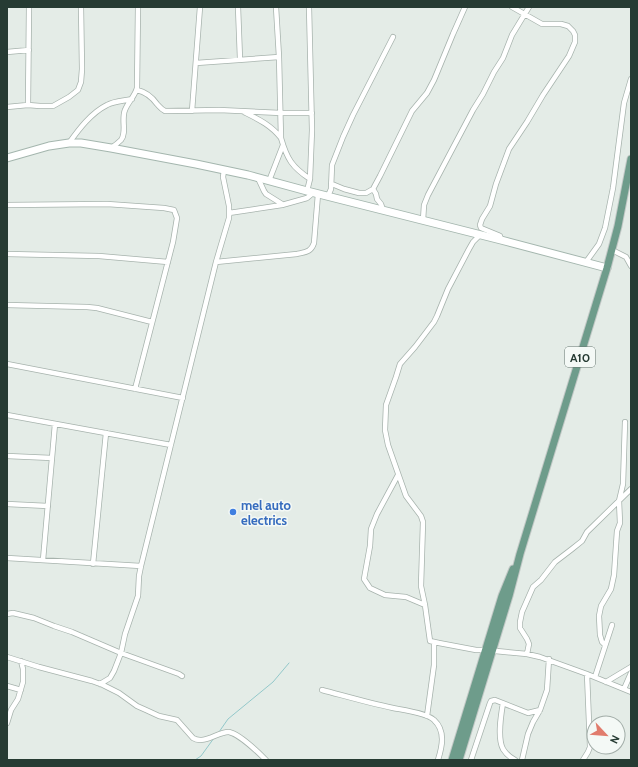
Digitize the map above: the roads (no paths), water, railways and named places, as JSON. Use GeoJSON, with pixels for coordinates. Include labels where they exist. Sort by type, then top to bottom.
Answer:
{"type":"FeatureCollection","features":[{"type":"Feature","properties":{"kind":"main road","name":"A10"},"geometry":{"type":"LineString","coordinates":[[452,760],[489,650],[510,596],[520,554],[612,250],[631,159]]}},
{"type":"Feature","properties":{"kind":"main road","name":"A10"},"geometry":{"type":"LineString","coordinates":[[459,760],[489,650]]}},
{"type":"Feature","properties":{"kind":"street"},"geometry":{"type":"LineString","coordinates":[[28,105],[29,7]]}},
{"type":"Feature","properties":{"kind":"street"},"geometry":{"type":"LineString","coordinates":[[7,107],[28,105],[44,107],[54,106],[78,90],[81,82],[82,69],[81,7]]}},
{"type":"Feature","properties":{"kind":"street"},"geometry":{"type":"LineString","coordinates":[[111,148],[122,139],[124,133],[124,113],[126,107],[137,90],[138,7]]}},
{"type":"Feature","properties":{"kind":"street"},"geometry":{"type":"LineString","coordinates":[[192,111],[201,7]]}},
{"type":"Feature","properties":{"kind":"street"},"geometry":{"type":"LineString","coordinates":[[238,7],[240,59]]}},
{"type":"Feature","properties":{"kind":"street"},"geometry":{"type":"LineString","coordinates":[[276,7],[281,138],[290,162],[298,171],[310,179]]}},
{"type":"Feature","properties":{"kind":"street"},"geometry":{"type":"LineString","coordinates":[[216,262],[297,254],[309,251],[313,247],[313,193],[310,179],[312,113],[309,7]]}},
{"type":"Feature","properties":{"kind":"street"},"geometry":{"type":"LineString","coordinates":[[332,184],[366,193],[373,189],[412,111],[434,80],[465,7]]}},
{"type":"Feature","properties":{"kind":"street"},"geometry":{"type":"LineString","coordinates":[[501,240],[500,236],[481,228],[481,222],[490,206],[496,184],[509,149],[569,56],[575,40],[573,31],[568,26],[561,24],[542,24],[512,7]]}},
{"type":"Feature","properties":{"kind":"street"},"geometry":{"type":"LineString","coordinates":[[423,220],[424,205],[428,195],[473,110],[503,58],[512,34],[529,7]]}},
{"type":"Feature","properties":{"kind":"street"},"geometry":{"type":"LineString","coordinates":[[328,196],[332,184],[332,165],[353,115],[393,38]]}},
{"type":"Feature","properties":{"kind":"street"},"geometry":{"type":"LineString","coordinates":[[7,52],[29,50]]}},
{"type":"Feature","properties":{"kind":"street"},"geometry":{"type":"LineString","coordinates":[[196,63],[279,57]]}},
{"type":"Feature","properties":{"kind":"street"},"geometry":{"type":"LineString","coordinates":[[586,262],[599,244],[605,228],[613,188],[624,103],[631,79]]}},
{"type":"Feature","properties":{"kind":"street"},"geometry":{"type":"LineString","coordinates":[[137,90],[142,91],[149,96],[162,110],[312,113]]}},
{"type":"Feature","properties":{"kind":"street"},"geometry":{"type":"LineString","coordinates":[[69,143],[85,122],[106,105],[132,99]]}},
{"type":"Feature","properties":{"kind":"street"},"geometry":{"type":"LineString","coordinates":[[242,111],[273,128],[281,138]]}},
{"type":"Feature","properties":{"kind":"street"},"geometry":{"type":"LineString","coordinates":[[7,158],[49,146],[69,143],[81,143],[111,148],[258,178],[607,268]]}},
{"type":"Feature","properties":{"kind":"street"},"geometry":{"type":"LineString","coordinates":[[269,181],[283,145]]}},
{"type":"Feature","properties":{"kind":"street"},"geometry":{"type":"LineString","coordinates":[[100,684],[110,678],[114,671],[121,653],[123,638],[138,596],[141,566],[219,249],[228,224],[229,213],[227,196],[223,182],[224,170]]}},
{"type":"Feature","properties":{"kind":"street"},"geometry":{"type":"LineString","coordinates":[[258,178],[266,194],[282,204]]}},
{"type":"Feature","properties":{"kind":"street"},"geometry":{"type":"LineString","coordinates":[[373,189],[376,194],[376,200],[381,204],[383,210]]}},
{"type":"Feature","properties":{"kind":"street"},"geometry":{"type":"LineString","coordinates":[[229,213],[282,204],[307,198],[313,193]]}},
{"type":"Feature","properties":{"kind":"street"},"geometry":{"type":"LineString","coordinates":[[7,205],[107,204],[174,210],[177,218],[173,242],[135,389]]}},
{"type":"Feature","properties":{"kind":"street"},"geometry":{"type":"LineString","coordinates":[[480,235],[469,249],[448,289],[434,322],[400,364],[385,411],[385,430],[388,445],[398,475],[406,496],[421,516],[423,522],[421,586],[429,638],[430,641],[476,650],[527,654],[549,659],[631,692]]}},
{"type":"Feature","properties":{"kind":"street"},"geometry":{"type":"LineString","coordinates":[[612,250],[626,257],[631,266]]}},
{"type":"Feature","properties":{"kind":"street"},"geometry":{"type":"LineString","coordinates":[[7,254],[99,256],[168,262]]}},
{"type":"Feature","properties":{"kind":"street"},"geometry":{"type":"LineString","coordinates":[[7,305],[97,308],[152,322]]}},
{"type":"Feature","properties":{"kind":"street"},"geometry":{"type":"LineString","coordinates":[[7,364],[182,398]]}},
{"type":"Feature","properties":{"kind":"street"},"geometry":{"type":"LineString","coordinates":[[7,415],[171,445]]}},
{"type":"Feature","properties":{"kind":"street"},"geometry":{"type":"LineString","coordinates":[[605,645],[602,642],[600,635],[598,616],[601,606],[612,589],[614,576],[616,531],[620,523],[619,501],[623,484],[625,422]]}},
{"type":"Feature","properties":{"kind":"street"},"geometry":{"type":"LineString","coordinates":[[43,560],[55,424]]}},
{"type":"Feature","properties":{"kind":"street"},"geometry":{"type":"LineString","coordinates":[[93,564],[106,433]]}},
{"type":"Feature","properties":{"kind":"street"},"geometry":{"type":"LineString","coordinates":[[7,456],[52,458]]}},
{"type":"Feature","properties":{"kind":"street"},"geometry":{"type":"LineString","coordinates":[[398,475],[377,514],[371,529],[370,546],[364,579],[370,588],[384,595],[406,597],[425,606]]}},
{"type":"Feature","properties":{"kind":"street"},"geometry":{"type":"LineString","coordinates":[[527,654],[529,644],[521,630],[520,622],[522,612],[533,587],[541,580],[555,562],[574,548],[583,539],[587,532],[631,490]]}},
{"type":"Feature","properties":{"kind":"street"},"geometry":{"type":"LineString","coordinates":[[7,504],[48,506]]}},
{"type":"Feature","properties":{"kind":"street"},"geometry":{"type":"LineString","coordinates":[[7,558],[141,566]]}},
{"type":"Feature","properties":{"kind":"street"},"geometry":{"type":"LineString","coordinates":[[7,614],[13,613],[34,618],[182,676]]}},
{"type":"Feature","properties":{"kind":"street"},"geometry":{"type":"LineString","coordinates":[[595,677],[612,625]]}},
{"type":"Feature","properties":{"kind":"street"},"geometry":{"type":"LineString","coordinates":[[427,716],[434,665],[434,642]]}},
{"type":"Feature","properties":{"kind":"street"},"geometry":{"type":"LineString","coordinates":[[7,656],[39,667],[100,684],[119,693],[146,710],[159,716],[177,720],[196,740],[226,732],[230,733],[247,743],[266,760]]}},
{"type":"Feature","properties":{"kind":"street"},"geometry":{"type":"LineString","coordinates":[[522,760],[528,734],[540,710],[547,690],[549,659]]}},
{"type":"Feature","properties":{"kind":"street"},"geometry":{"type":"LineString","coordinates":[[7,723],[23,682],[24,672],[21,661]]}},
{"type":"Feature","properties":{"kind":"street"},"geometry":{"type":"LineString","coordinates":[[606,682],[631,667]]}},
{"type":"Feature","properties":{"kind":"street"},"geometry":{"type":"LineString","coordinates":[[624,689],[631,673]]}},
{"type":"Feature","properties":{"kind":"street"},"geometry":{"type":"LineString","coordinates":[[583,760],[590,747],[588,674]]}},
{"type":"Feature","properties":{"kind":"street"},"geometry":{"type":"LineString","coordinates":[[7,686],[21,690]]}},
{"type":"Feature","properties":{"kind":"street"},"geometry":{"type":"LineString","coordinates":[[322,690],[432,718],[436,721],[442,734],[442,743],[438,760]]}},
{"type":"Feature","properties":{"kind":"street"},"geometry":{"type":"LineString","coordinates":[[471,760],[491,701],[494,700],[528,714],[540,710]]}},
{"type":"Feature","properties":{"kind":"street"},"geometry":{"type":"LineString","coordinates":[[503,704],[500,720],[502,745],[506,753],[515,760]]}},
{"type":"Feature","properties":{"kind":"waterway"},"geometry":{"type":"LineString","coordinates":[[219,732],[228,719],[273,682],[289,663]]}},
{"type":"Feature","properties":{"kind":"waterway"},"geometry":{"type":"LineString","coordinates":[[195,760],[201,756],[214,738]]}},
{"type":"Feature","properties":{"kind":"place","name":"mel auto electrics"},"geometry":{"type":"Point","coordinates":[233,512]}}]}
